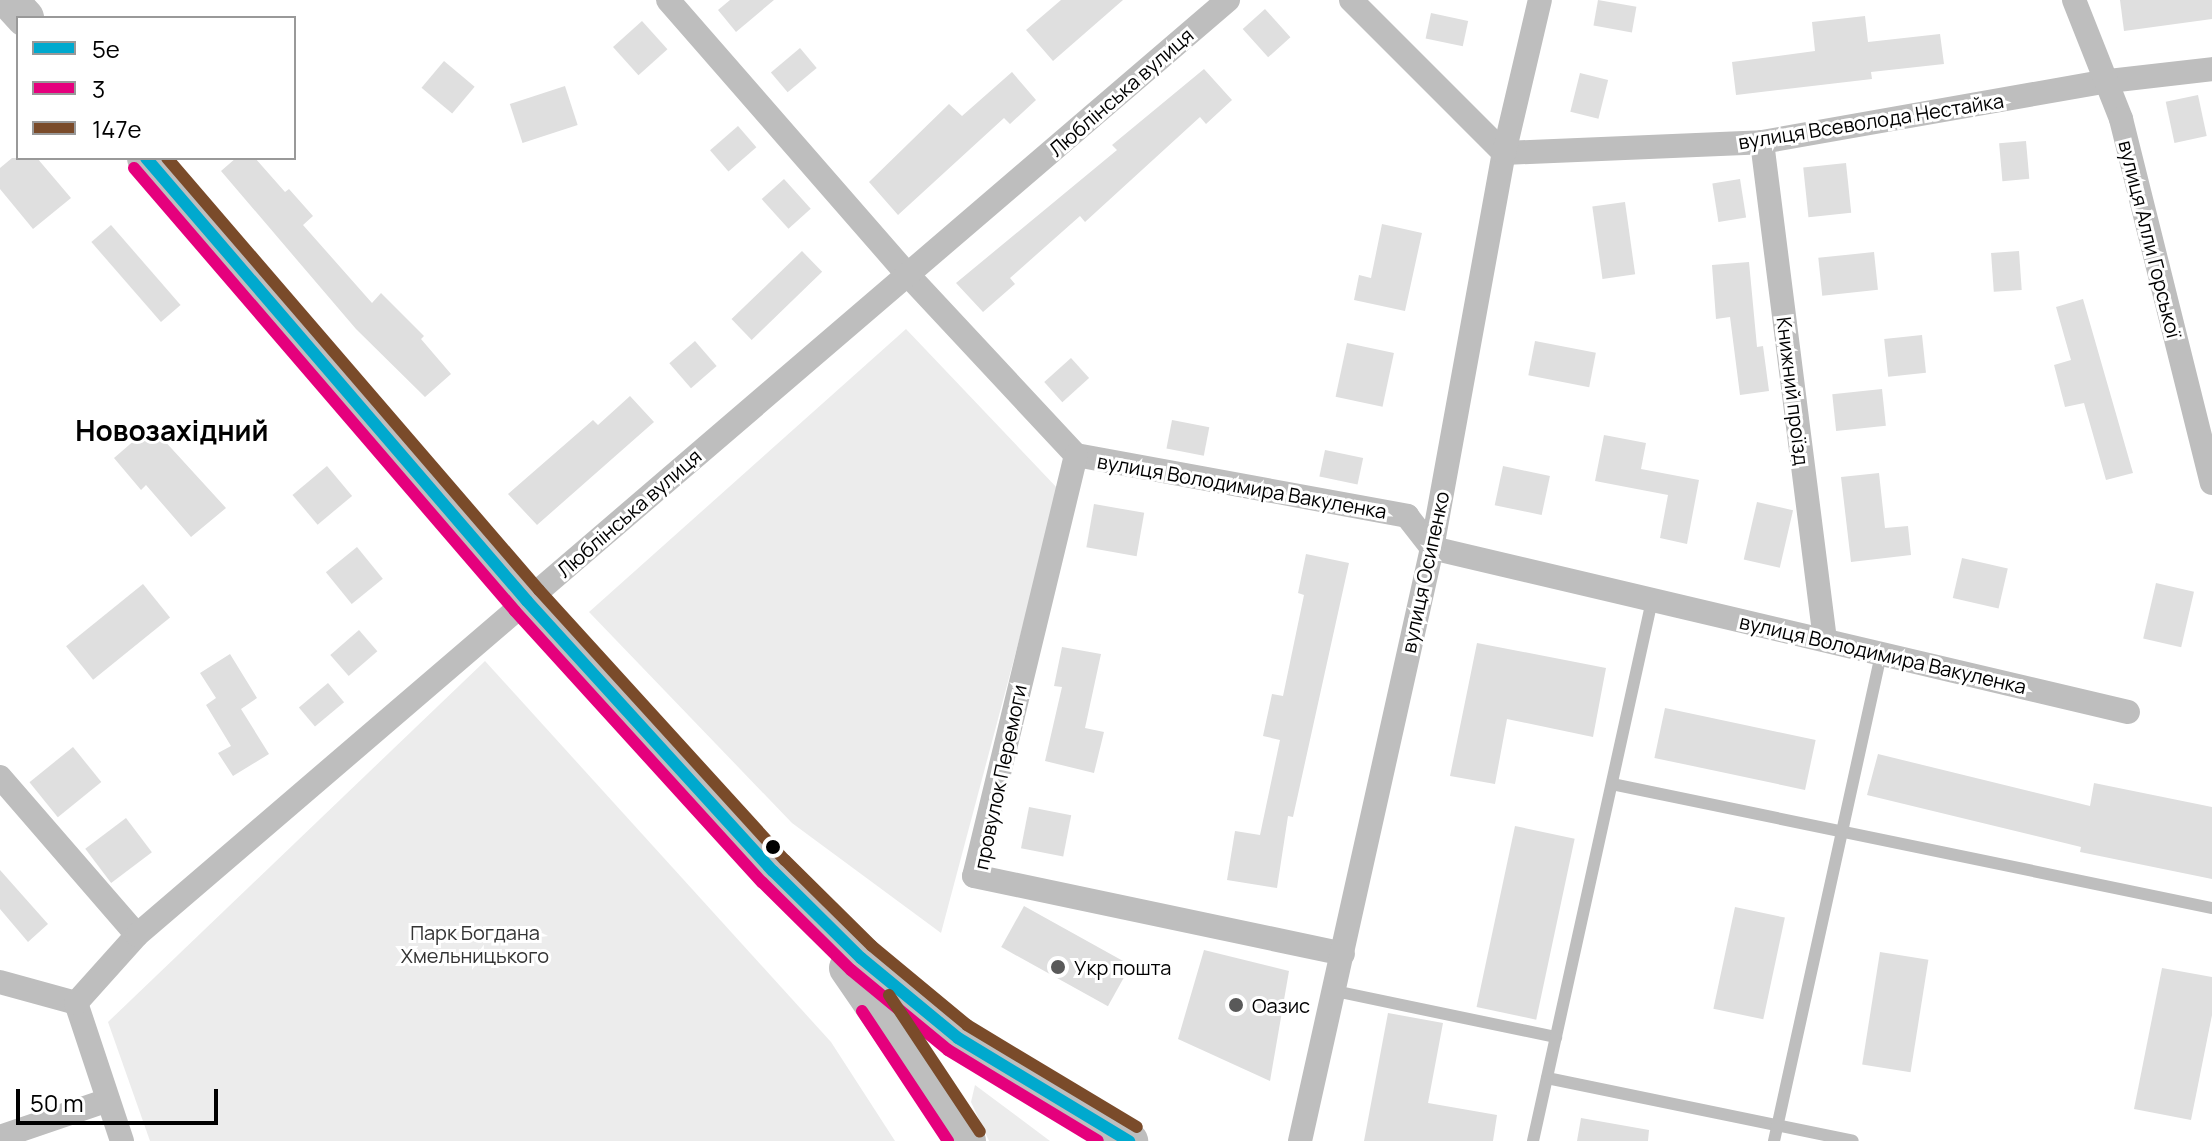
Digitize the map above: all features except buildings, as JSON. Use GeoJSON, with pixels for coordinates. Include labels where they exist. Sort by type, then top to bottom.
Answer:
{"type":"FeatureCollection","features":[{"type":"Feature","properties":{"kind":"main road"},"geometry":{"type":"LineString","coordinates":[[9,0],[23,16]]}},
{"type":"Feature","properties":{"kind":"main road"},"geometry":{"type":"LineString","coordinates":[[148,160],[527,601],[773,871],[861,958],[958,1038],[1129,1141]]}},
{"type":"Feature","properties":{"kind":"main road"},"geometry":{"type":"LineString","coordinates":[[773,871],[890,1022],[967,1141]]}},
{"type":"Feature","properties":{"kind":"street","name":"вулиця Володимира Вакуленка"},"geometry":{"type":"LineString","coordinates":[[668,0],[908,275],[1076,455],[1407,516],[1432,548],[2128,712]]}},
{"type":"Feature","properties":{"kind":"street","name":"Люблінська вулиця"},"geometry":{"type":"LineString","coordinates":[[76,1003],[137,935],[1228,0]]}},
{"type":"Feature","properties":{"kind":"street"},"geometry":{"type":"LineString","coordinates":[[1351,0],[1504,153]]}},
{"type":"Feature","properties":{"kind":"street","name":"вулиця Осипенко"},"geometry":{"type":"LineString","coordinates":[[1300,1141],[1432,548],[1504,153],[1540,0]]}},
{"type":"Feature","properties":{"kind":"street","name":"вулиця Алли Горської"},"geometry":{"type":"LineString","coordinates":[[2074,0],[2109,81],[2212,483]]}},
{"type":"Feature","properties":{"kind":"street","name":"вулиця Всеволода Нестайка"},"geometry":{"type":"LineString","coordinates":[[1504,153],[1762,142],[2109,81],[2212,69]]}},
{"type":"Feature","properties":{"kind":"street","name":"Книжний проїзд"},"geometry":{"type":"LineString","coordinates":[[1762,142],[1825,640]]}},
{"type":"Feature","properties":{"kind":"street","name":"провулок Перемоги"},"geometry":{"type":"LineString","coordinates":[[1076,455],[974,876],[1343,954]]}},
{"type":"Feature","properties":{"kind":"street"},"geometry":{"type":"LineString","coordinates":[[0,777],[137,935]]}},
{"type":"Feature","properties":{"kind":"street"},"geometry":{"type":"LineString","coordinates":[[0,982],[76,1003],[122,1141]]}},
{"type":"Feature","properties":{"kind":"street"},"geometry":{"type":"LineString","coordinates":[[0,1137],[108,1100]]}},
{"type":"Feature","properties":{"kind":"lane"},"geometry":{"type":"LineString","coordinates":[[1533,1141],[1652,600]]}},
{"type":"Feature","properties":{"kind":"lane"},"geometry":{"type":"LineString","coordinates":[[1774,1141],[1881,653]]}},
{"type":"Feature","properties":{"kind":"lane"},"geometry":{"type":"LineString","coordinates":[[1612,784],[2212,908]]}},
{"type":"Feature","properties":{"kind":"lane"},"geometry":{"type":"LineString","coordinates":[[1335,991],[1556,1037]]}},
{"type":"Feature","properties":{"kind":"lane"},"geometry":{"type":"LineString","coordinates":[[1547,1078],[1853,1141]]}},
{"type":"Feature","properties":{"kind":"green space"},"geometry":{"type":"Polygon","coordinates":[[[906,329],[1059,490],[941,933],[792,823],[589,612],[906,329]]]}},
{"type":"Feature","properties":{"kind":"green space","name":"Парк Богдана Хмельницького"},"geometry":{"type":"Polygon","coordinates":[[[485,661],[831,1042],[895,1141],[150,1141],[108,1022],[485,661]]]}},
{"type":"Feature","properties":{"kind":"green space"},"geometry":{"type":"Polygon","coordinates":[[[975,1085],[1050,1141],[989,1141],[971,1102],[975,1085]]]}},
{"type":"Feature","properties":{"kind":"transit line","name":"5е"},"geometry":{"type":"LineString","coordinates":[[148,160],[527,601],[773,871],[861,958],[958,1038],[1129,1141]]}},
{"type":"Feature","properties":{"kind":"transit line","name":"147е"},"geometry":{"type":"LineString","coordinates":[[169,160],[539,590],[785,860],[872,946],[967,1025],[1137,1127]]}},
{"type":"Feature","properties":{"kind":"transit line","name":"3"},"geometry":{"type":"LineString","coordinates":[[134,168],[515,611],[762,882],[851,970],[948,1050],[1098,1141]]}},
{"type":"Feature","properties":{"kind":"transit line","name":"147е"},"geometry":{"type":"LineString","coordinates":[[889,995],[980,1132]]}},
{"type":"Feature","properties":{"kind":"transit line","name":"3"},"geometry":{"type":"LineString","coordinates":[[862,1011],[948,1141]]}},
{"type":"Feature","properties":{"kind":"place","name":"Укр пошта"},"geometry":{"type":"Point","coordinates":[1058,967]}},
{"type":"Feature","properties":{"kind":"place","name":"Оазис"},"geometry":{"type":"Point","coordinates":[1236,1005]}},
{"type":"Feature","properties":{"kind":"district","name":"Новозахідний"},"geometry":{"type":"Point","coordinates":[172,430]}}]}
